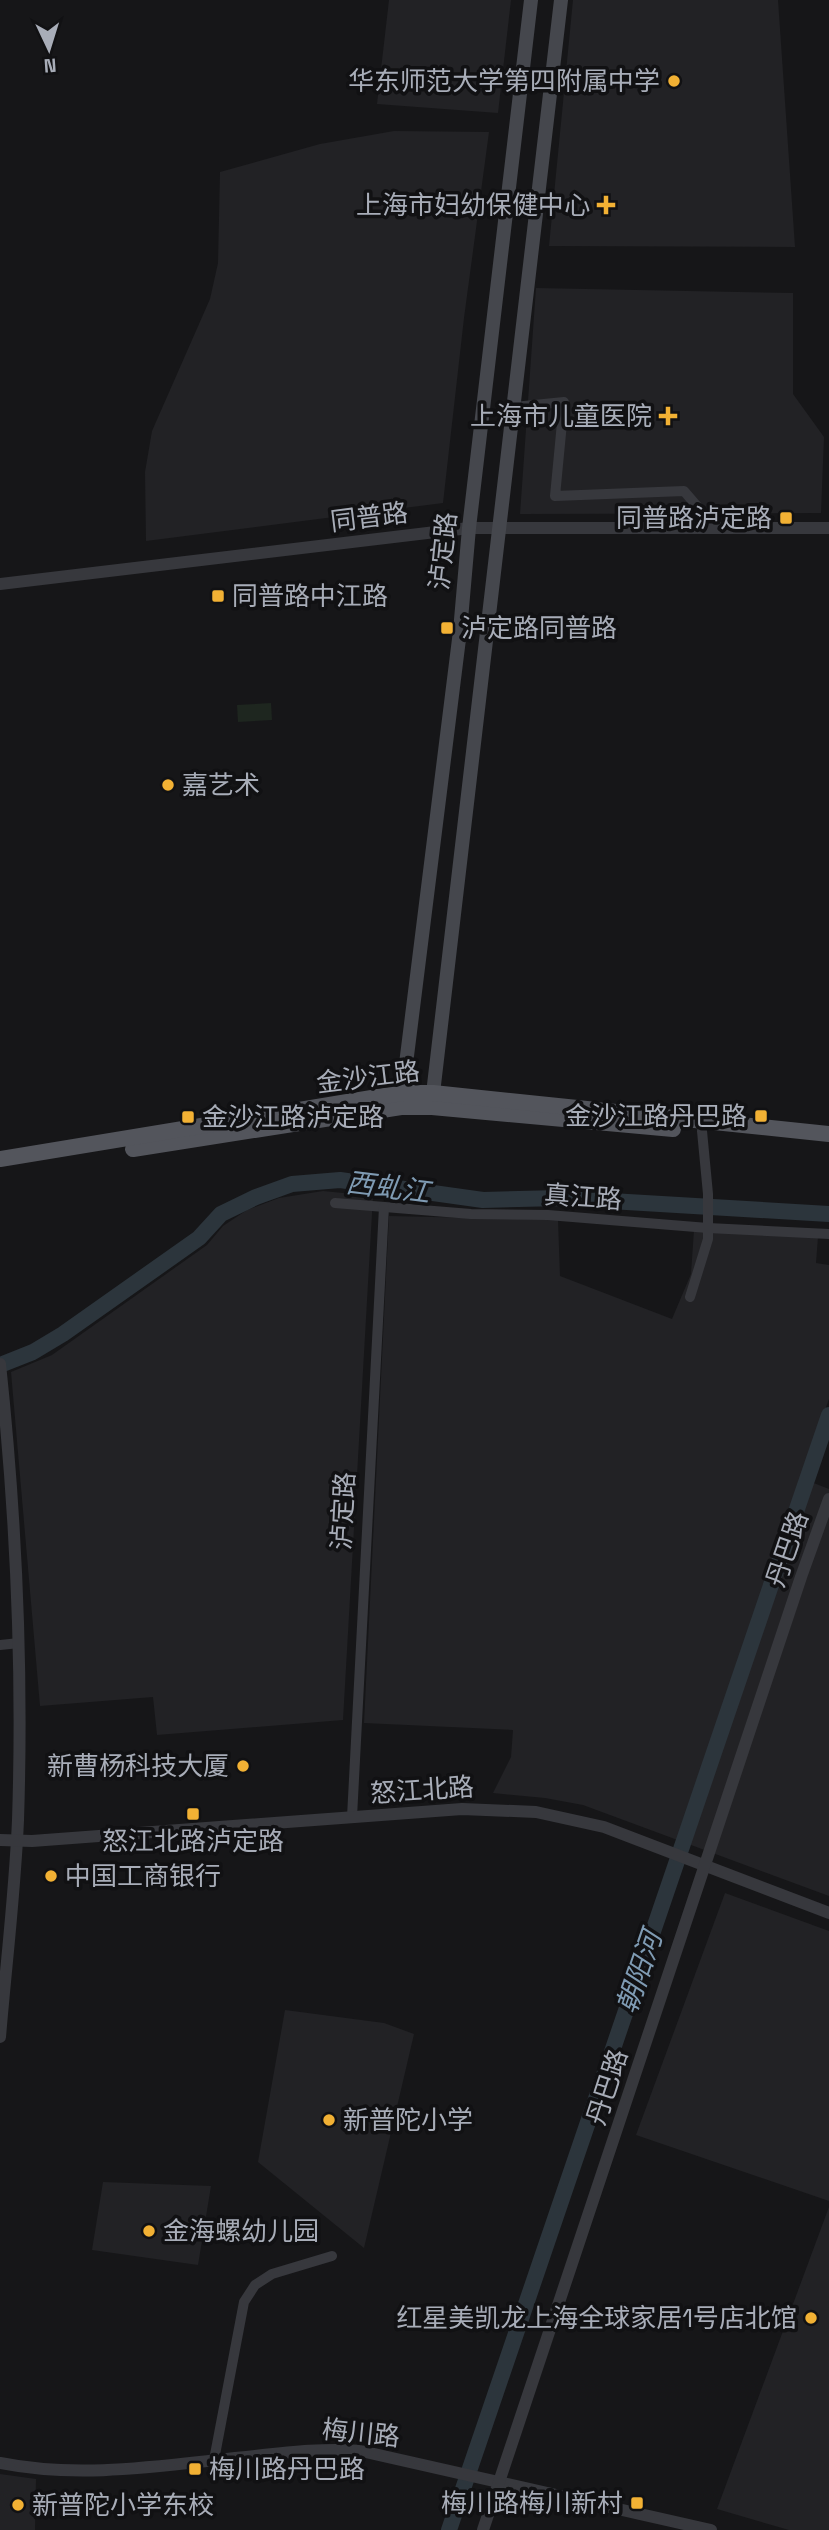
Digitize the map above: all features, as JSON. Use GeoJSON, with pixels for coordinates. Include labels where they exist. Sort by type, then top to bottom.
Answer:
{"type":"FeatureCollection","features":[{"type":"Feature","properties":{"kind":"main road","name":"泸定路"},"geometry":{"type":"LineString","coordinates":[[401,1100],[460,631],[469,528],[531,0]]}},
{"type":"Feature","properties":{"kind":"main road","name":"泸定路"},"geometry":{"type":"LineString","coordinates":[[433,1100],[561,0]]}},
{"type":"Feature","properties":{"kind":"main road","name":"金沙江路"},"geometry":{"type":"LineString","coordinates":[[0,1169],[401,1100]]}},
{"type":"Feature","properties":{"kind":"main road","name":"金沙江路"},"geometry":{"type":"LineString","coordinates":[[0,1159],[401,1100],[433,1100],[829,1134]]}},
{"type":"Feature","properties":{"kind":"main road","name":"金沙江路"},"geometry":{"type":"LineString","coordinates":[[433,1100],[829,1143]]}},
{"type":"Feature","properties":{"kind":"street"},"geometry":{"type":"LineString","coordinates":[[513,407],[564,402],[555,496],[684,491],[715,527]]}},
{"type":"Feature","properties":{"kind":"street","name":"同普路"},"geometry":{"type":"LineString","coordinates":[[0,584],[469,528],[829,528]]}},
{"type":"Feature","properties":{"kind":"street"},"geometry":{"type":"LineString","coordinates":[[690,1297],[708,1239],[708,1194],[702,1131]]}},
{"type":"Feature","properties":{"kind":"street","name":"真江路"},"geometry":{"type":"LineString","coordinates":[[335,1203],[471,1214],[548,1215],[829,1234]]}},
{"type":"Feature","properties":{"kind":"street","name":"泸定路"},"geometry":{"type":"LineString","coordinates":[[352,1817],[384,1207]]}},
{"type":"Feature","properties":{"kind":"street"},"geometry":{"type":"LineString","coordinates":[[0,1364],[6,1493],[19,1643],[17,1841],[0,2037]]}},
{"type":"Feature","properties":{"kind":"street","name":"丹巴路"},"geometry":{"type":"LineString","coordinates":[[483,2530],[829,1499]]}},
{"type":"Feature","properties":{"kind":"street"},"geometry":{"type":"LineString","coordinates":[[0,1645],[19,1643]]}},
{"type":"Feature","properties":{"kind":"street","name":"怒江北路"},"geometry":{"type":"LineString","coordinates":[[0,1840],[462,1810],[536,1812],[604,1827],[829,1913]]}},
{"type":"Feature","properties":{"kind":"street"},"geometry":{"type":"LineString","coordinates":[[214,2460],[238,2325],[250,2292],[272,2274],[332,2256]]}},
{"type":"Feature","properties":{"kind":"street","name":"梅川路"},"geometry":{"type":"LineString","coordinates":[[0,2463],[27,2469],[77,2471],[337,2449],[388,2456],[711,2530]]}},
{"type":"Feature","properties":{"kind":"shaded area"},"geometry":{"type":"Polygon","coordinates":[[[389,0],[511,0],[498,113],[377,104],[389,0]]]}},
{"type":"Feature","properties":{"kind":"shaded area","name":"华东师范大学第四附属中学"},"geometry":{"type":"Polygon","coordinates":[[[573,0],[778,0],[795,247],[549,246],[573,0]]]}},
{"type":"Feature","properties":{"kind":"shaded area"},"geometry":{"type":"Polygon","coordinates":[[[394,131],[489,132],[443,503],[146,541],[145,472],[152,431],[210,299],[218,263],[220,172],[320,144],[394,131]]]}},
{"type":"Feature","properties":{"kind":"shaded area","name":"上海市儿童医院"},"geometry":{"type":"Polygon","coordinates":[[[536,288],[793,293],[793,394],[824,437],[821,513],[520,514],[536,288]]]}},
{"type":"Feature","properties":{"kind":"shaded area"},"geometry":{"type":"Polygon","coordinates":[[[271,703],[272,720],[238,722],[237,705],[271,703]]]}},
{"type":"Feature","properties":{"kind":"shaded area"},"geometry":{"type":"Polygon","coordinates":[[[323,1191],[373,1196],[343,1720],[157,1735],[153,1697],[40,1706],[11,1372],[52,1355],[207,1245],[223,1226],[247,1210],[279,1198],[323,1191]]]}},
{"type":"Feature","properties":{"kind":"shaded area"},"geometry":{"type":"Polygon","coordinates":[[[389,1216],[558,1220],[560,1276],[672,1319],[691,1274],[694,1230],[818,1237],[816,1263],[829,1265],[829,1399],[801,1478],[829,1489],[829,1896],[583,1805],[493,1793],[511,1757],[513,1730],[364,1723],[389,1216]]]}},
{"type":"Feature","properties":{"kind":"shaded area"},"geometry":{"type":"Polygon","coordinates":[[[725,1893],[829,1931],[829,2201],[636,2135],[725,1893]]]}},
{"type":"Feature","properties":{"kind":"shaded area","name":"新普陀小学"},"geometry":{"type":"Polygon","coordinates":[[[285,2010],[384,2023],[414,2034],[364,2248],[258,2162],[285,2010]]]}},
{"type":"Feature","properties":{"kind":"shaded area","name":"金海螺幼儿园"},"geometry":{"type":"Polygon","coordinates":[[[103,2182],[211,2186],[198,2265],[92,2250],[103,2182]]]}},
{"type":"Feature","properties":{"kind":"shaded area"},"geometry":{"type":"Polygon","coordinates":[[[829,2207],[829,2530],[789,2530],[717,2509],[829,2207]]]}},
{"type":"Feature","properties":{"kind":"shaded area","name":"新普陀小学东校"},"geometry":{"type":"Polygon","coordinates":[[[0,2474],[36,2479],[35,2530],[0,2530],[0,2474]]]}},
{"type":"Feature","properties":{"kind":"waterway","name":"西虬江"},"geometry":{"type":"LineString","coordinates":[[0,1365],[33,1352],[63,1334],[199,1238],[221,1214],[292,1184],[340,1180],[483,1200],[560,1198],[829,1214]]}},
{"type":"Feature","properties":{"kind":"waterway","name":"朝阳河"},"geometry":{"type":"LineString","coordinates":[[449,2530],[829,1415]]}},
{"type":"Feature","properties":{"kind":"place","name":"华东师范大学第四附属中学"},"geometry":{"type":"Point","coordinates":[674,81]}},
{"type":"Feature","properties":{"kind":"place","name":"上海市妇幼保健中心"},"geometry":{"type":"Point","coordinates":[606,205]}},
{"type":"Feature","properties":{"kind":"place","name":"上海市儿童医院"},"geometry":{"type":"Point","coordinates":[668,416]}},
{"type":"Feature","properties":{"kind":"place","name":"同普路泸定路"},"geometry":{"type":"Point","coordinates":[786,518]}},
{"type":"Feature","properties":{"kind":"place","name":"同普路中江路"},"geometry":{"type":"Point","coordinates":[218,596]}},
{"type":"Feature","properties":{"kind":"place","name":"泸定路同普路"},"geometry":{"type":"Point","coordinates":[447,628]}},
{"type":"Feature","properties":{"kind":"place","name":"嘉艺术"},"geometry":{"type":"Point","coordinates":[168,785]}},
{"type":"Feature","properties":{"kind":"place","name":"金沙江路丹巴路"},"geometry":{"type":"Point","coordinates":[761,1116]}},
{"type":"Feature","properties":{"kind":"place","name":"金沙江路泸定路"},"geometry":{"type":"Point","coordinates":[188,1117]}},
{"type":"Feature","properties":{"kind":"place","name":"新曹杨科技大厦"},"geometry":{"type":"Point","coordinates":[243,1766]}},
{"type":"Feature","properties":{"kind":"place","name":"怒江北路泸定路"},"geometry":{"type":"Point","coordinates":[193,1814]}},
{"type":"Feature","properties":{"kind":"place","name":"中国工商银行"},"geometry":{"type":"Point","coordinates":[51,1876]}},
{"type":"Feature","properties":{"kind":"place","name":"新普陀小学"},"geometry":{"type":"Point","coordinates":[329,2120]}},
{"type":"Feature","properties":{"kind":"place","name":"金海螺幼儿园"},"geometry":{"type":"Point","coordinates":[149,2231]}},
{"type":"Feature","properties":{"kind":"place","name":"红星美凯龙上海全球家居1号店北馆"},"geometry":{"type":"Point","coordinates":[811,2318]}},
{"type":"Feature","properties":{"kind":"place","name":"梅川路丹巴路"},"geometry":{"type":"Point","coordinates":[195,2469]}},
{"type":"Feature","properties":{"kind":"place","name":"梅川路梅川新村"},"geometry":{"type":"Point","coordinates":[637,2503]}},
{"type":"Feature","properties":{"kind":"place","name":"新普陀小学东校"},"geometry":{"type":"Point","coordinates":[18,2505]}}]}
